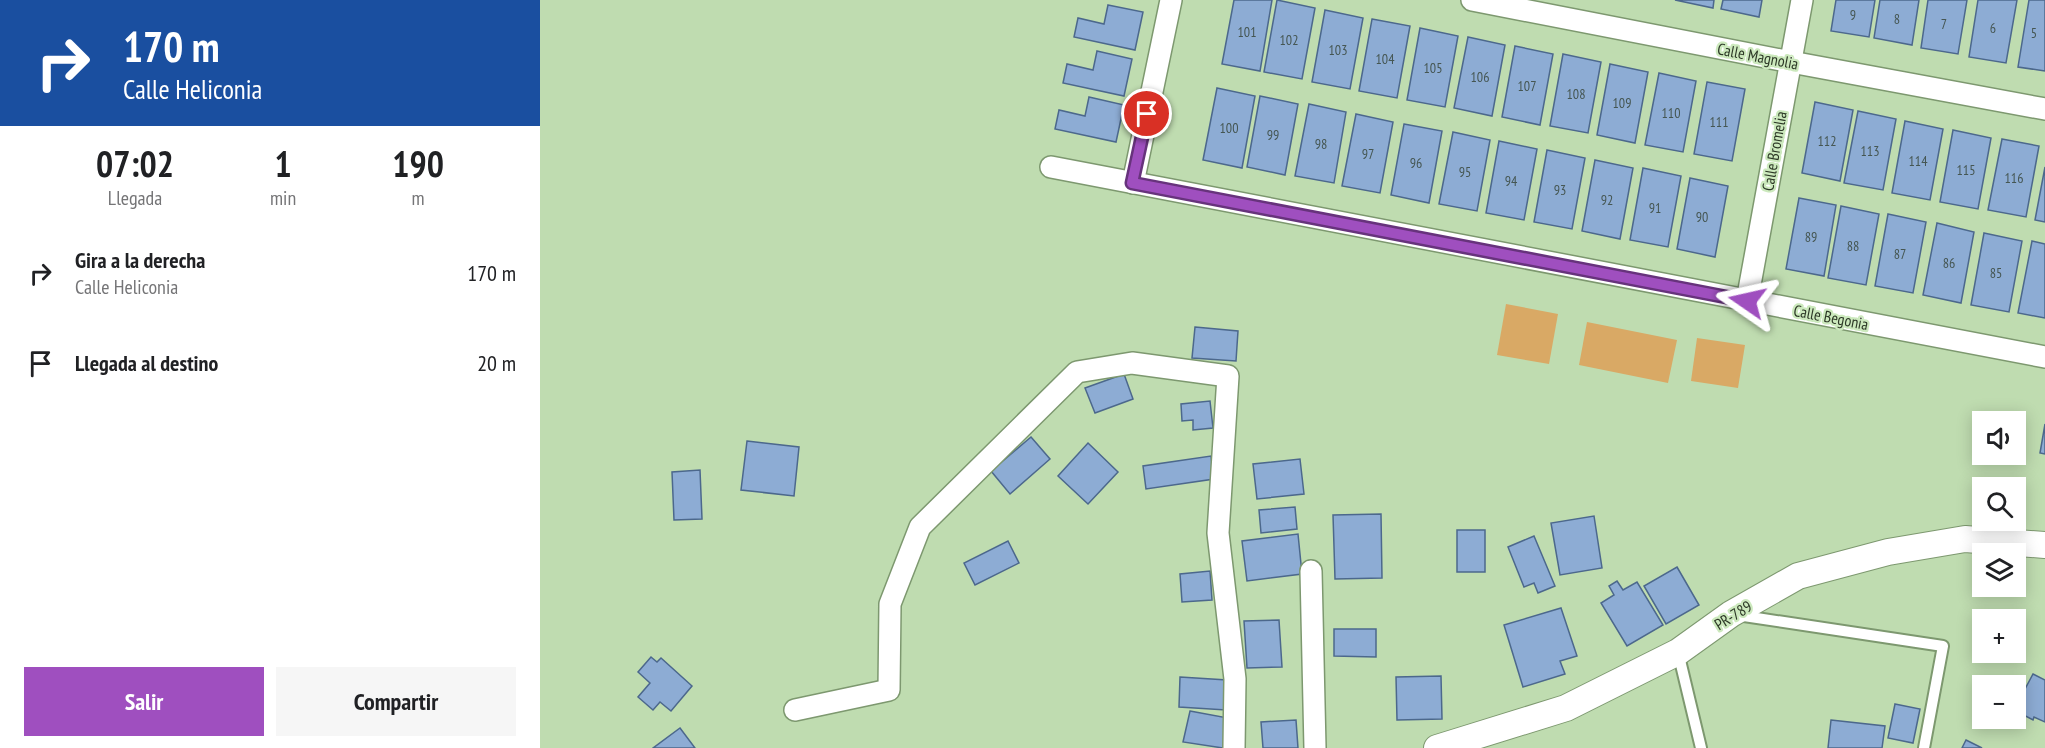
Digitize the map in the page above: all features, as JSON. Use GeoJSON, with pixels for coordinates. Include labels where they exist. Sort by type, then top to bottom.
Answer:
{"type":"FeatureCollection","features":[{"type":"Feature","properties":{"kind":"street"},"geometry":{"type":"LineString","coordinates":[[1132,183],[1171,0]]}},
{"type":"Feature","properties":{"kind":"street","name":"Calle Magnolia"},"geometry":{"type":"LineString","coordinates":[[1472,0],[1791,62],[2045,108]]}},
{"type":"Feature","properties":{"kind":"street","name":"Calle Bromelia"},"geometry":{"type":"LineString","coordinates":[[1747,301],[1802,0]]}},
{"type":"Feature","properties":{"kind":"street","name":"Calle Begonia"},"geometry":{"type":"LineString","coordinates":[[1051,167],[2045,357]]}},
{"type":"Feature","properties":{"kind":"street"},"geometry":{"type":"LineString","coordinates":[[795,710],[889,690],[890,604],[920,527],[1077,372],[1132,363],[1228,376],[1218,533],[1235,678],[1234,748]]}},
{"type":"Feature","properties":{"kind":"street","name":"PR-789"},"geometry":{"type":"LineString","coordinates":[[1437,748],[1566,708],[1678,652],[1731,614],[1797,576],[1888,552],[1965,539],[2045,545]]}},
{"type":"Feature","properties":{"kind":"street"},"geometry":{"type":"LineString","coordinates":[[1311,571],[1314,748]]}},
{"type":"Feature","properties":{"kind":"lane"},"geometry":{"type":"LineString","coordinates":[[1731,614],[1943,646],[1924,748]]}},
{"type":"Feature","properties":{"kind":"lane"},"geometry":{"type":"LineString","coordinates":[[1678,652],[1701,748]]}},
{"type":"Feature","properties":{"kind":"shaded area"},"geometry":{"type":"Polygon","coordinates":[[[1506,304],[1558,314],[1549,364],[1497,355],[1506,304]]]}},
{"type":"Feature","properties":{"kind":"shaded area"},"geometry":{"type":"Polygon","coordinates":[[[1587,322],[1677,340],[1668,383],[1579,365],[1587,322]]]}},
{"type":"Feature","properties":{"kind":"shaded area"},"geometry":{"type":"Polygon","coordinates":[[[1697,338],[1745,345],[1738,388],[1691,381],[1697,338]]]}},
{"type":"Feature","properties":{"kind":"building"},"geometry":{"type":"Polygon","coordinates":[[[1234,0],[1272,0],[1260,71],[1222,64],[1234,0]]]}},
{"type":"Feature","properties":{"kind":"building"},"geometry":{"type":"Polygon","coordinates":[[[1277,0],[1315,8],[1302,79],[1264,72],[1277,0]]]}},
{"type":"Feature","properties":{"kind":"building"},"geometry":{"type":"Polygon","coordinates":[[[1675,0],[1714,0],[1713,8],[1675,0]]]}},
{"type":"Feature","properties":{"kind":"building"},"geometry":{"type":"Polygon","coordinates":[[[1723,0],[1762,0],[1759,17],[1721,9],[1723,0]]]}},
{"type":"Feature","properties":{"kind":"building"},"geometry":{"type":"Polygon","coordinates":[[[1836,0],[1875,0],[1869,37],[1831,31],[1836,0]]]}},
{"type":"Feature","properties":{"kind":"building"},"geometry":{"type":"Polygon","coordinates":[[[1880,0],[1919,0],[1912,45],[1874,38],[1880,0]]]}},
{"type":"Feature","properties":{"kind":"building"},"geometry":{"type":"Polygon","coordinates":[[[1928,0],[1967,0],[1958,54],[1921,48],[1928,0]]]}},
{"type":"Feature","properties":{"kind":"building"},"geometry":{"type":"Polygon","coordinates":[[[1978,0],[2017,0],[2006,63],[1969,57],[1978,0]]]}},
{"type":"Feature","properties":{"kind":"building"},"geometry":{"type":"Polygon","coordinates":[[[2029,0],[2045,0],[2045,71],[2018,67],[2029,0]]]}},
{"type":"Feature","properties":{"kind":"building"},"geometry":{"type":"Polygon","coordinates":[[[1108,5],[1143,12],[1135,50],[1074,37],[1078,18],[1104,24],[1108,5]]]}},
{"type":"Feature","properties":{"kind":"building"},"geometry":{"type":"Polygon","coordinates":[[[1325,10],[1363,18],[1350,89],[1312,82],[1325,10]]]}},
{"type":"Feature","properties":{"kind":"building"},"geometry":{"type":"Polygon","coordinates":[[[1372,19],[1410,26],[1397,98],[1359,91],[1372,19]]]}},
{"type":"Feature","properties":{"kind":"building"},"geometry":{"type":"Polygon","coordinates":[[[1420,28],[1458,36],[1445,107],[1407,100],[1420,28]]]}},
{"type":"Feature","properties":{"kind":"building"},"geometry":{"type":"Polygon","coordinates":[[[1468,37],[1505,45],[1492,116],[1454,108],[1468,37]]]}},
{"type":"Feature","properties":{"kind":"building"},"geometry":{"type":"Polygon","coordinates":[[[1515,46],[1553,54],[1540,125],[1502,117],[1515,46]]]}},
{"type":"Feature","properties":{"kind":"building"},"geometry":{"type":"Polygon","coordinates":[[[1097,51],[1132,59],[1124,96],[1063,83],[1067,64],[1093,70],[1097,51]]]}},
{"type":"Feature","properties":{"kind":"building"},"geometry":{"type":"Polygon","coordinates":[[[1563,54],[1601,62],[1588,133],[1550,126],[1563,54]]]}},
{"type":"Feature","properties":{"kind":"building"},"geometry":{"type":"Polygon","coordinates":[[[1610,64],[1648,72],[1635,143],[1597,135],[1610,64]]]}},
{"type":"Feature","properties":{"kind":"building"},"geometry":{"type":"Polygon","coordinates":[[[1659,73],[1696,81],[1683,152],[1645,145],[1659,73]]]}},
{"type":"Feature","properties":{"kind":"building"},"geometry":{"type":"Polygon","coordinates":[[[1707,82],[1745,89],[1732,161],[1694,154],[1707,82]]]}},
{"type":"Feature","properties":{"kind":"building"},"geometry":{"type":"Polygon","coordinates":[[[1217,88],[1255,96],[1242,168],[1203,160],[1217,88]]]}},
{"type":"Feature","properties":{"kind":"building"},"geometry":{"type":"Polygon","coordinates":[[[1260,96],[1298,104],[1285,175],[1247,167],[1260,96]]]}},
{"type":"Feature","properties":{"kind":"building"},"geometry":{"type":"Polygon","coordinates":[[[1089,97],[1124,105],[1116,142],[1055,129],[1059,110],[1085,116],[1089,97]]]}},
{"type":"Feature","properties":{"kind":"building"},"geometry":{"type":"Polygon","coordinates":[[[1815,102],[1853,110],[1840,181],[1802,173],[1815,102]]]}},
{"type":"Feature","properties":{"kind":"building"},"geometry":{"type":"Polygon","coordinates":[[[1309,104],[1346,112],[1334,183],[1295,176],[1309,104]]]}},
{"type":"Feature","properties":{"kind":"building"},"geometry":{"type":"Polygon","coordinates":[[[1858,111],[1896,119],[1883,190],[1844,183],[1858,111]]]}},
{"type":"Feature","properties":{"kind":"building"},"geometry":{"type":"Polygon","coordinates":[[[1356,114],[1393,122],[1380,193],[1342,186],[1356,114]]]}},
{"type":"Feature","properties":{"kind":"building"},"geometry":{"type":"Polygon","coordinates":[[[1905,121],[1943,129],[1930,200],[1892,193],[1905,121]]]}},
{"type":"Feature","properties":{"kind":"building"},"geometry":{"type":"Polygon","coordinates":[[[1404,124],[1442,131],[1429,203],[1391,195],[1404,124]]]}},
{"type":"Feature","properties":{"kind":"building"},"geometry":{"type":"Polygon","coordinates":[[[1953,130],[1991,138],[1978,209],[1940,202],[1953,130]]]}},
{"type":"Feature","properties":{"kind":"building"},"geometry":{"type":"Polygon","coordinates":[[[1453,132],[1490,140],[1477,211],[1439,204],[1453,132]]]}},
{"type":"Feature","properties":{"kind":"building"},"geometry":{"type":"Polygon","coordinates":[[[2002,139],[2039,146],[2026,217],[1988,210],[2002,139]]]}},
{"type":"Feature","properties":{"kind":"building"},"geometry":{"type":"Polygon","coordinates":[[[1499,141],[1537,149],[1524,220],[1486,213],[1499,141]]]}},
{"type":"Feature","properties":{"kind":"building"},"geometry":{"type":"Polygon","coordinates":[[[1547,150],[1585,158],[1572,229],[1534,222],[1547,150]]]}},
{"type":"Feature","properties":{"kind":"building"},"geometry":{"type":"Polygon","coordinates":[[[1595,160],[1633,168],[1620,239],[1582,231],[1595,160]]]}},
{"type":"Feature","properties":{"kind":"building"},"geometry":{"type":"Polygon","coordinates":[[[2045,167],[2045,222],[2035,220],[2045,167]]]}},
{"type":"Feature","properties":{"kind":"building"},"geometry":{"type":"Polygon","coordinates":[[[1643,168],[1681,176],[1668,247],[1630,240],[1643,168]]]}},
{"type":"Feature","properties":{"kind":"building"},"geometry":{"type":"Polygon","coordinates":[[[1690,178],[1728,186],[1715,257],[1677,249],[1690,178]]]}},
{"type":"Feature","properties":{"kind":"building"},"geometry":{"type":"Polygon","coordinates":[[[1799,198],[1836,205],[1824,276],[1786,269],[1799,198]]]}},
{"type":"Feature","properties":{"kind":"building"},"geometry":{"type":"Polygon","coordinates":[[[1841,206],[1879,214],[1866,285],[1828,278],[1841,206]]]}},
{"type":"Feature","properties":{"kind":"building"},"geometry":{"type":"Polygon","coordinates":[[[1888,214],[1926,222],[1913,293],[1875,286],[1888,214]]]}},
{"type":"Feature","properties":{"kind":"building"},"geometry":{"type":"Polygon","coordinates":[[[1937,223],[1974,232],[1961,303],[1923,295],[1937,223]]]}},
{"type":"Feature","properties":{"kind":"building"},"geometry":{"type":"Polygon","coordinates":[[[1984,233],[2022,241],[2009,312],[1971,305],[1984,233]]]}},
{"type":"Feature","properties":{"kind":"building"},"geometry":{"type":"Polygon","coordinates":[[[2032,241],[2045,244],[2045,318],[2018,313],[2032,241]]]}},
{"type":"Feature","properties":{"kind":"building"},"geometry":{"type":"Polygon","coordinates":[[[1195,327],[1238,331],[1236,361],[1192,358],[1195,327]]]}},
{"type":"Feature","properties":{"kind":"building"},"geometry":{"type":"Polygon","coordinates":[[[1124,374],[1133,399],[1095,413],[1085,388],[1124,374]]]}},
{"type":"Feature","properties":{"kind":"building"},"geometry":{"type":"Polygon","coordinates":[[[1210,401],[1213,428],[1193,430],[1193,420],[1182,421],[1181,404],[1210,401]]]}},
{"type":"Feature","properties":{"kind":"building"},"geometry":{"type":"Polygon","coordinates":[[[2045,424],[2045,454],[2040,453],[2045,424]]]}},
{"type":"Feature","properties":{"kind":"building"},"geometry":{"type":"Polygon","coordinates":[[[1031,437],[1050,459],[1010,494],[991,471],[1031,437]]]}},
{"type":"Feature","properties":{"kind":"building"},"geometry":{"type":"Polygon","coordinates":[[[747,441],[799,447],[794,496],[741,490],[747,441]]]}},
{"type":"Feature","properties":{"kind":"building"},"geometry":{"type":"Polygon","coordinates":[[[1088,443],[1118,472],[1088,504],[1058,476],[1088,443]]]}},
{"type":"Feature","properties":{"kind":"building"},"geometry":{"type":"Polygon","coordinates":[[[1211,456],[1214,479],[1146,489],[1143,466],[1211,456]]]}},
{"type":"Feature","properties":{"kind":"building"},"geometry":{"type":"Polygon","coordinates":[[[1300,459],[1304,494],[1257,499],[1253,464],[1300,459]]]}},
{"type":"Feature","properties":{"kind":"building"},"geometry":{"type":"Polygon","coordinates":[[[700,470],[702,519],[674,520],[672,472],[700,470]]]}},
{"type":"Feature","properties":{"kind":"building"},"geometry":{"type":"Polygon","coordinates":[[[1295,507],[1297,529],[1261,533],[1259,510],[1295,507]]]}},
{"type":"Feature","properties":{"kind":"building"},"geometry":{"type":"Polygon","coordinates":[[[1381,514],[1382,578],[1335,579],[1333,515],[1381,514]]]}},
{"type":"Feature","properties":{"kind":"building"},"geometry":{"type":"Polygon","coordinates":[[[1594,516],[1602,568],[1560,575],[1551,523],[1594,516]]]}},
{"type":"Feature","properties":{"kind":"building"},"geometry":{"type":"Polygon","coordinates":[[[1457,530],[1485,530],[1485,572],[1457,572],[1457,530]]]}},
{"type":"Feature","properties":{"kind":"building"},"geometry":{"type":"Polygon","coordinates":[[[1298,534],[1302,574],[1247,581],[1242,541],[1298,534]]]}},
{"type":"Feature","properties":{"kind":"building"},"geometry":{"type":"Polygon","coordinates":[[[1534,536],[1555,586],[1538,593],[1534,583],[1524,587],[1508,547],[1534,536]]]}},
{"type":"Feature","properties":{"kind":"building"},"geometry":{"type":"Polygon","coordinates":[[[1008,541],[1019,563],[975,585],[964,563],[1008,541]]]}},
{"type":"Feature","properties":{"kind":"building"},"geometry":{"type":"Polygon","coordinates":[[[1677,567],[1699,605],[1666,624],[1644,586],[1677,567]]]}},
{"type":"Feature","properties":{"kind":"building"},"geometry":{"type":"Polygon","coordinates":[[[1210,571],[1212,600],[1182,602],[1180,574],[1210,571]]]}},
{"type":"Feature","properties":{"kind":"building"},"geometry":{"type":"Polygon","coordinates":[[[1617,581],[1623,590],[1637,582],[1663,625],[1627,646],[1601,603],[1614,595],[1609,586],[1617,581]]]}},
{"type":"Feature","properties":{"kind":"building"},"geometry":{"type":"Polygon","coordinates":[[[1561,608],[1577,656],[1560,661],[1565,674],[1523,687],[1504,625],[1561,608]]]}},
{"type":"Feature","properties":{"kind":"building"},"geometry":{"type":"Polygon","coordinates":[[[1279,620],[1282,667],[1247,668],[1244,621],[1279,620]]]}},
{"type":"Feature","properties":{"kind":"building"},"geometry":{"type":"Polygon","coordinates":[[[1334,629],[1376,629],[1376,657],[1334,656],[1334,629]]]}},
{"type":"Feature","properties":{"kind":"building"},"geometry":{"type":"Polygon","coordinates":[[[651,657],[657,662],[661,658],[692,686],[671,711],[660,702],[653,710],[638,697],[650,683],[638,672],[651,657]]]}},
{"type":"Feature","properties":{"kind":"building"},"geometry":{"type":"Polygon","coordinates":[[[2033,674],[2045,680],[2045,722],[2026,716],[2026,687],[2033,674]]]}},
{"type":"Feature","properties":{"kind":"building"},"geometry":{"type":"Polygon","coordinates":[[[1441,676],[1442,719],[1397,720],[1396,677],[1441,676]]]}},
{"type":"Feature","properties":{"kind":"building"},"geometry":{"type":"Polygon","coordinates":[[[1180,677],[1227,680],[1226,710],[1179,707],[1180,677]]]}},
{"type":"Feature","properties":{"kind":"building"},"geometry":{"type":"Polygon","coordinates":[[[1895,704],[1920,709],[1913,743],[1888,738],[1895,704]]]}},
{"type":"Feature","properties":{"kind":"building"},"geometry":{"type":"Polygon","coordinates":[[[1190,711],[1228,718],[1223,748],[1183,742],[1190,711]]]}},
{"type":"Feature","properties":{"kind":"building"},"geometry":{"type":"Polygon","coordinates":[[[1296,720],[1298,748],[1263,748],[1261,722],[1296,720]]]}},
{"type":"Feature","properties":{"kind":"building"},"geometry":{"type":"Polygon","coordinates":[[[1831,720],[1885,726],[1882,748],[1828,748],[1831,720]]]}},
{"type":"Feature","properties":{"kind":"building"},"geometry":{"type":"Polygon","coordinates":[[[680,728],[695,748],[653,748],[680,728]]]}},
{"type":"Feature","properties":{"kind":"building"},"geometry":{"type":"Polygon","coordinates":[[[1966,740],[1982,748],[1962,748],[1966,740]]]}},
{"type":"Feature","properties":{"kind":"route"},"geometry":{"type":"LineString","coordinates":[[1147,114],[1132,183],[1747,301]]}}]}
